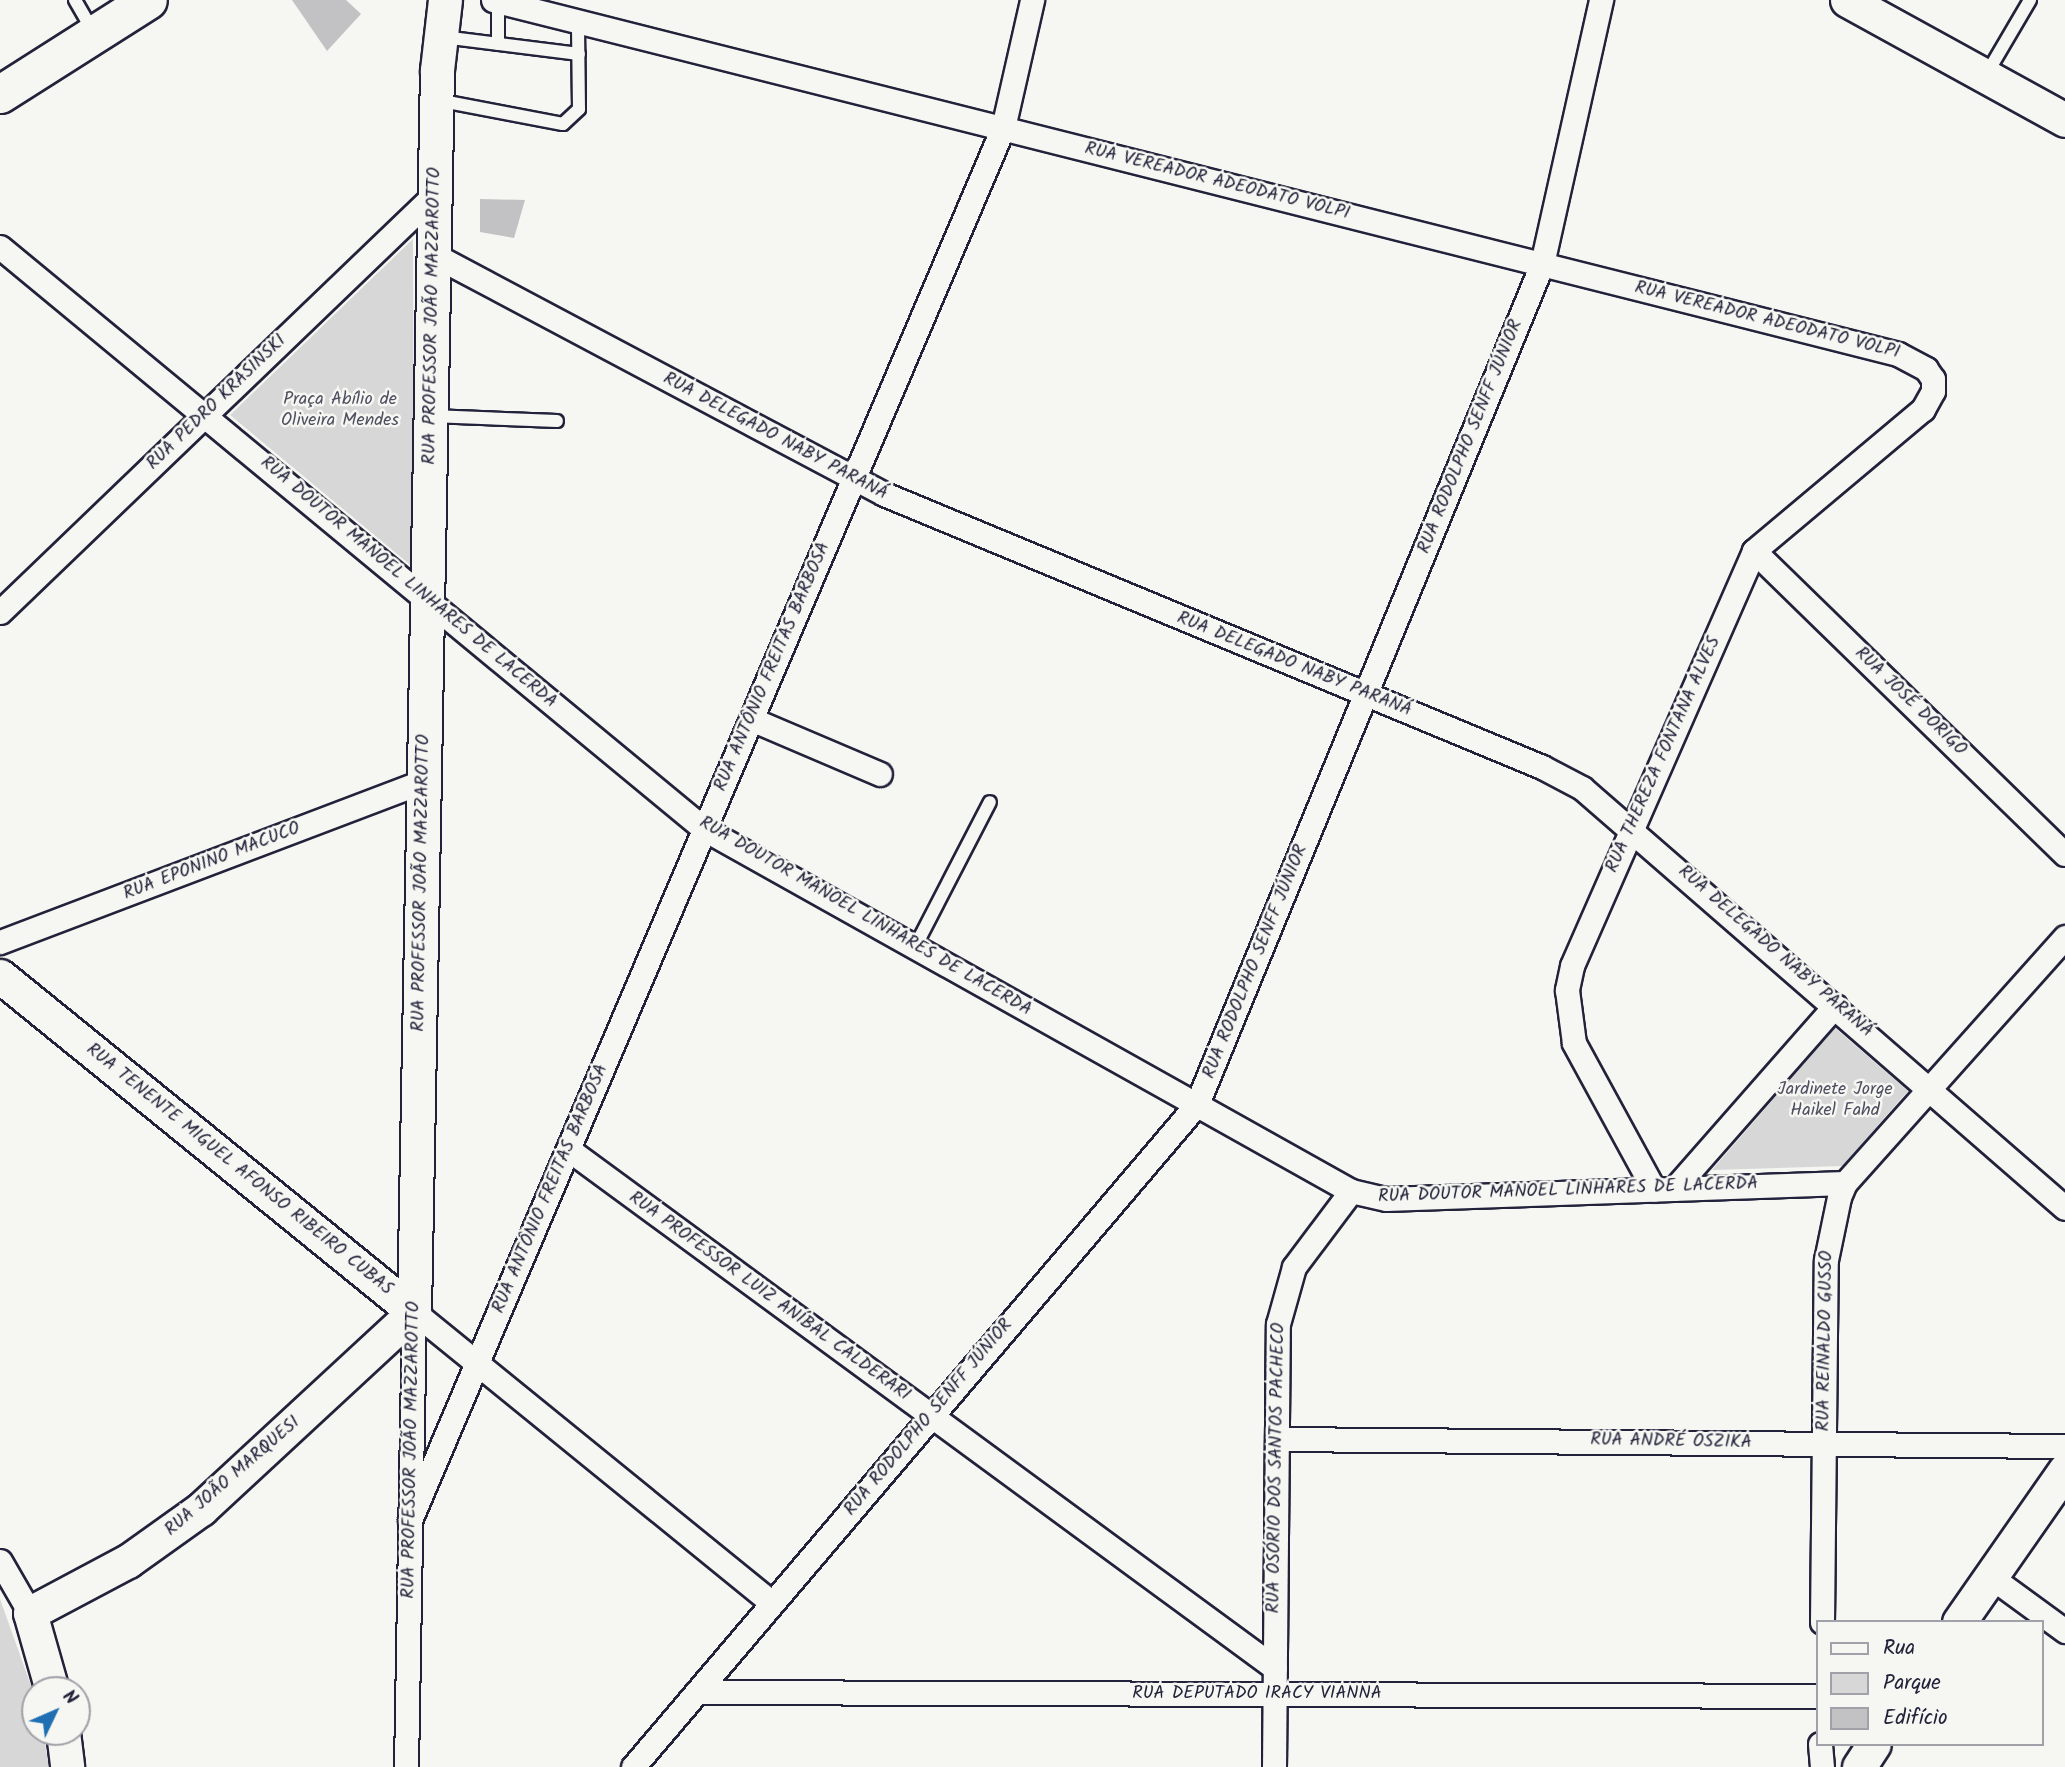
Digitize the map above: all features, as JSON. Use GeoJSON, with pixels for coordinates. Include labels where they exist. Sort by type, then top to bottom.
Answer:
{"type":"FeatureCollection","features":[{"type":"Feature","properties":{"kind":"main road"},"geometry":{"type":"LineString","coordinates":[[0,94],[148,0]]}},
{"type":"Feature","properties":{"kind":"street","name":"RUA PROFESSOR JOÃO MAZZAROTTO"},"geometry":{"type":"LineString","coordinates":[[406,1767],[437,100],[439,37],[445,0]]}},
{"type":"Feature","properties":{"kind":"street","name":"RUA ANTÔNIO FREITAS BARBOSA"},"geometry":{"type":"LineString","coordinates":[[410,1520],[1003,128],[1032,0]]}},
{"type":"Feature","properties":{"kind":"street","name":"RUA RODOLPHO SENFF JÚNIOR"},"geometry":{"type":"LineString","coordinates":[[633,1767],[1197,1104],[1542,264],[1601,0]]}},
{"type":"Feature","properties":{"kind":"street"},"geometry":{"type":"LineString","coordinates":[[1847,0],[2065,120]]}},
{"type":"Feature","properties":{"kind":"street","name":"RUA VEREADOR ADEODATO VOLPI"},"geometry":{"type":"LineString","coordinates":[[496,1],[1898,354],[1915,360],[1933,379]]}},
{"type":"Feature","properties":{"kind":"street","name":"RUA PEDRO KRASINSKI"},"geometry":{"type":"LineString","coordinates":[[0,612],[435,194]]}},
{"type":"Feature","properties":{"kind":"street","name":"RUA DOUTOR MANOEL LINHARES DE LACERDA"},"geometry":{"type":"LineString","coordinates":[[0,247],[428,598],[704,829],[1351,1191],[1386,1199],[1845,1183]]}},
{"type":"Feature","properties":{"kind":"street","name":"RUA DELEGADO NABY PARANÁ"},"geometry":{"type":"LineString","coordinates":[[434,256],[853,479],[1563,776],[1633,827],[2065,1208]]}},
{"type":"Feature","properties":{"kind":"street","name":"RUA THEREZA FONTANA ALVES"},"geometry":{"type":"LineString","coordinates":[[1664,1190],[1582,1064],[1568,1014],[1572,966],[1754,551],[1923,409],[1930,401],[1933,379]]}},
{"type":"Feature","properties":{"kind":"street","name":"RUA JOSÉ DORIGO"},"geometry":{"type":"LineString","coordinates":[[1754,551],[2065,854]]}},
{"type":"Feature","properties":{"kind":"street"},"geometry":{"type":"LineString","coordinates":[[751,719],[880,774]]}},
{"type":"Feature","properties":{"kind":"street","name":"RUA EPONINO MACUCO"},"geometry":{"type":"LineString","coordinates":[[0,942],[424,781]]}},
{"type":"Feature","properties":{"kind":"street","name":"RUA REINALDO GUSSO"},"geometry":{"type":"LineString","coordinates":[[1822,1620],[1826,1260],[1833,1214],[1845,1183],[2065,936]]}},
{"type":"Feature","properties":{"kind":"street","name":"RUA TENENTE MIGUEL AFONSO RIBEIRO CUBAS"},"geometry":{"type":"LineString","coordinates":[[0,976],[772,1603]]}},
{"type":"Feature","properties":{"kind":"street"},"geometry":{"type":"LineString","coordinates":[[1664,1190],[1835,1006]]}},
{"type":"Feature","properties":{"kind":"street","name":"RUA PROFESSOR LUIZ ANÍBAL CALDERARI"},"geometry":{"type":"LineString","coordinates":[[568,1149],[1275,1668]]}},
{"type":"Feature","properties":{"kind":"street","name":"RUA OSÓRIO DOS SANTOS PACHECO"},"geometry":{"type":"LineString","coordinates":[[1275,1767],[1278,1324],[1286,1284],[1307,1246],[1351,1191]]}},
{"type":"Feature","properties":{"kind":"street","name":"RUA JOÃO MARQUESI"},"geometry":{"type":"LineString","coordinates":[[30,1613],[128,1561],[201,1509],[414,1312]]}},
{"type":"Feature","properties":{"kind":"street","name":"RUA ANDRÉ OSZIKA"},"geometry":{"type":"LineString","coordinates":[[1277,1439],[2065,1446]]}},
{"type":"Feature","properties":{"kind":"street"},"geometry":{"type":"LineString","coordinates":[[1960,1620],[2065,1470]]}},
{"type":"Feature","properties":{"kind":"street"},"geometry":{"type":"LineString","coordinates":[[0,1561],[30,1613],[48,1676]]}},
{"type":"Feature","properties":{"kind":"street"},"geometry":{"type":"LineString","coordinates":[[1991,1577],[2065,1631]]}},
{"type":"Feature","properties":{"kind":"street","name":"RUA DEPUTADO IRACY VIANNA"},"geometry":{"type":"LineString","coordinates":[[697,1692],[1816,1696]]}},
{"type":"Feature","properties":{"kind":"street"},"geometry":{"type":"LineString","coordinates":[[64,1746],[67,1767]]}},
{"type":"Feature","properties":{"kind":"street"},"geometry":{"type":"LineString","coordinates":[[1821,1746],[1822,1767]]}},
{"type":"Feature","properties":{"kind":"street"},"geometry":{"type":"LineString","coordinates":[[1859,1767],[1873,1746]]}},
{"type":"Feature","properties":{"kind":"lane"},"geometry":{"type":"LineString","coordinates":[[75,0],[94,34]]}},
{"type":"Feature","properties":{"kind":"lane"},"geometry":{"type":"LineString","coordinates":[[1985,76],[2030,0]]}},
{"type":"Feature","properties":{"kind":"lane"},"geometry":{"type":"LineString","coordinates":[[496,1],[498,44]]}},
{"type":"Feature","properties":{"kind":"lane"},"geometry":{"type":"LineString","coordinates":[[437,100],[563,124],[579,109],[578,21]]}},
{"type":"Feature","properties":{"kind":"lane"},"geometry":{"type":"LineString","coordinates":[[439,37],[579,54]]}},
{"type":"Feature","properties":{"kind":"lane"},"geometry":{"type":"LineString","coordinates":[[431,416],[557,421]]}},
{"type":"Feature","properties":{"kind":"lane"},"geometry":{"type":"LineString","coordinates":[[915,947],[990,802]]}},
{"type":"Feature","properties":{"kind":"green space","name":"Praça Abílio de Oliveira Mendes"},"geometry":{"type":"Polygon","coordinates":[[[413,239],[414,568],[230,415],[413,239]]]}},
{"type":"Feature","properties":{"kind":"green space","name":"Jardinete Jorge Haikel Fahd"},"geometry":{"type":"Polygon","coordinates":[[[1835,1028],[1908,1091],[1842,1166],[1712,1170],[1835,1028]]]}},
{"type":"Feature","properties":{"kind":"green space"},"geometry":{"type":"Polygon","coordinates":[[[0,1599],[28,1676],[21,1676],[21,1746],[45,1746],[49,1767],[0,1767],[0,1599]]]}},
{"type":"Feature","properties":{"kind":"building"},"geometry":{"type":"Polygon","coordinates":[[[292,0],[346,0],[361,14],[327,51],[292,0]]]}},
{"type":"Feature","properties":{"kind":"building"},"geometry":{"type":"Polygon","coordinates":[[[480,199],[525,200],[514,238],[480,232],[480,199]]]}}]}
